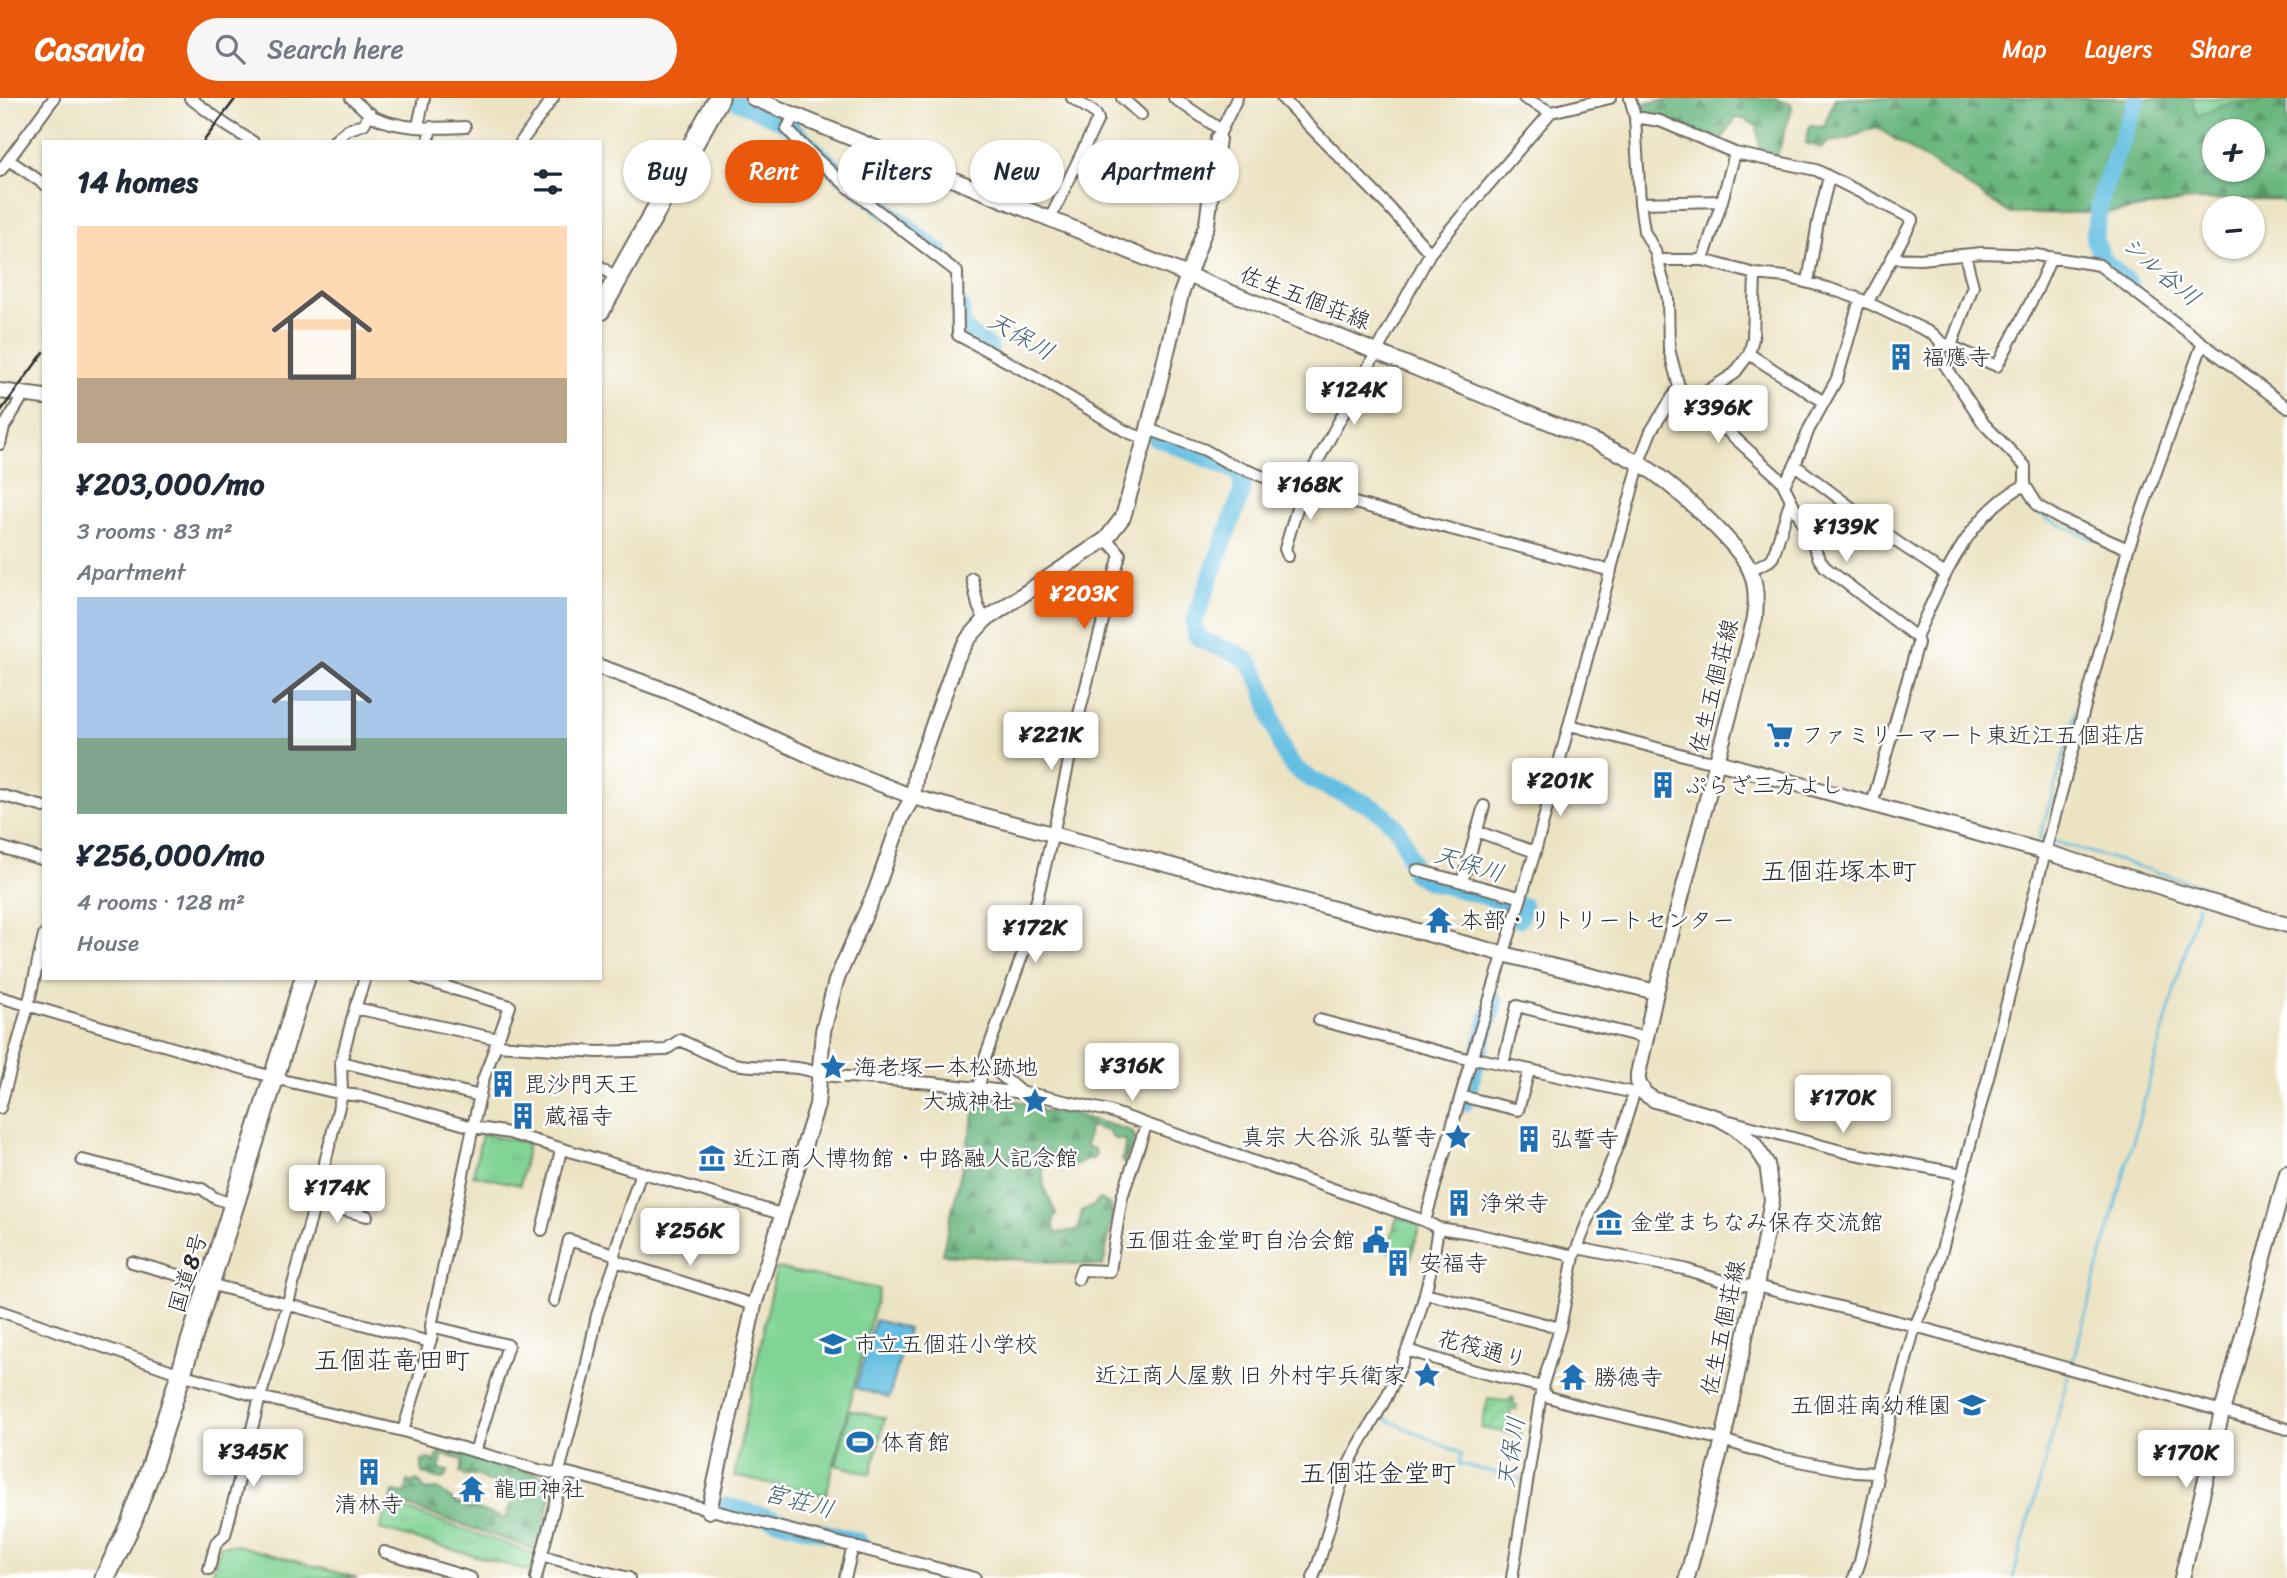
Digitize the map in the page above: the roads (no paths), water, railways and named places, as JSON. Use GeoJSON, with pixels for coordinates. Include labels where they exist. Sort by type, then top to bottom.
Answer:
{"type":"FeatureCollection","features":[{"type":"Feature","properties":{"kind":"highway"},"geometry":{"type":"LineString","coordinates":[[602,306],[719,98]]}},
{"type":"Feature","properties":{"kind":"highway","name":"国道8号"},"geometry":{"type":"LineString","coordinates":[[105,1578],[131,1523],[151,1469],[304,980]]}},
{"type":"Feature","properties":{"kind":"street"},"geometry":{"type":"LineString","coordinates":[[0,171],[54,98]]}},
{"type":"Feature","properties":{"kind":"street"},"geometry":{"type":"LineString","coordinates":[[190,98],[250,140]]}},
{"type":"Feature","properties":{"kind":"street"},"geometry":{"type":"LineString","coordinates":[[351,98],[370,113],[403,125],[465,127]]}},
{"type":"Feature","properties":{"kind":"street"},"geometry":{"type":"LineString","coordinates":[[418,126],[425,98]]}},
{"type":"Feature","properties":{"kind":"street"},"geometry":{"type":"LineString","coordinates":[[522,140],[553,98]]}},
{"type":"Feature","properties":{"kind":"street","name":"佐生五個荘線"},"geometry":{"type":"LineString","coordinates":[[753,98],[791,122],[1050,219],[1573,432],[1640,464],[1691,504],[1741,555],[1750,570],[1756,596],[1755,618],[1656,992],[1638,1074],[1638,1092],[1655,1100],[1718,1118],[1736,1128],[1754,1144],[1767,1164],[1772,1200],[1723,1440],[1687,1578]]}},
{"type":"Feature","properties":{"kind":"street"},"geometry":{"type":"LineString","coordinates":[[1050,219],[1098,119],[1095,113],[1072,98]]}},
{"type":"Feature","properties":{"kind":"street"},"geometry":{"type":"LineString","coordinates":[[1122,98],[1141,115]]}},
{"type":"Feature","properties":{"kind":"street"},"geometry":{"type":"LineString","coordinates":[[1174,98],[1220,134]]}},
{"type":"Feature","properties":{"kind":"street"},"geometry":{"type":"LineString","coordinates":[[709,1511],[754,1305],[781,1214],[812,1126],[817,1105],[823,1031],[836,981],[876,890],[902,817],[914,797],[916,773],[957,659],[968,639],[985,620],[1106,539],[1123,517],[1147,434],[1181,294],[1207,224],[1220,134],[1237,98]]}},
{"type":"Feature","properties":{"kind":"street"},"geometry":{"type":"LineString","coordinates":[[1282,98],[1387,204],[1430,253]]}},
{"type":"Feature","properties":{"kind":"street"},"geometry":{"type":"LineString","coordinates":[[1524,98],[1551,112]]}},
{"type":"Feature","properties":{"kind":"street"},"geometry":{"type":"LineString","coordinates":[[1288,556],[1285,549],[1303,488],[1430,253],[1551,112],[1610,98]]}},
{"type":"Feature","properties":{"kind":"street"},"geometry":{"type":"LineString","coordinates":[[1630,98],[1635,117],[1644,231],[1657,260],[1668,298],[1669,349],[1679,387],[1784,485],[1825,567],[1916,637],[1918,643],[1872,804]]}},
{"type":"Feature","properties":{"kind":"street"},"geometry":{"type":"LineString","coordinates":[[335,140],[347,130],[363,124],[370,113]]}},
{"type":"Feature","properties":{"kind":"street"},"geometry":{"type":"LineString","coordinates":[[1635,117],[1660,121],[1735,153],[1816,170],[1913,219],[1892,258],[1863,301],[1837,379],[1809,429],[1784,485]]}},
{"type":"Feature","properties":{"kind":"street"},"geometry":{"type":"LineString","coordinates":[[791,122],[788,129],[799,142],[873,206],[957,272],[958,335],[1036,377],[1125,431],[1147,434],[1205,450],[1226,462],[1297,490],[1303,488],[1371,509],[1501,540],[1611,571]]}},
{"type":"Feature","properties":{"kind":"street"},"geometry":{"type":"LineString","coordinates":[[428,140],[431,127]]}},
{"type":"Feature","properties":{"kind":"street"},"geometry":{"type":"LineString","coordinates":[[1703,260],[1735,153]]}},
{"type":"Feature","properties":{"kind":"street"},"geometry":{"type":"LineString","coordinates":[[9,160],[42,183]]}},
{"type":"Feature","properties":{"kind":"street"},"geometry":{"type":"LineString","coordinates":[[1808,282],[1829,177]]}},
{"type":"Feature","properties":{"kind":"street"},"geometry":{"type":"LineString","coordinates":[[1640,203],[1722,201]]}},
{"type":"Feature","properties":{"kind":"street"},"geometry":{"type":"LineString","coordinates":[[1892,258],[1920,259],[1982,253],[2099,265],[2287,407]]}},
{"type":"Feature","properties":{"kind":"street"},"geometry":{"type":"LineString","coordinates":[[1965,255],[1973,286],[1940,356],[1984,424],[2025,466],[2025,485],[2038,506],[2128,549]]}},
{"type":"Feature","properties":{"kind":"street"},"geometry":{"type":"LineString","coordinates":[[1657,260],[1703,260],[1755,274],[1808,282],[1863,301],[1933,334],[1946,344],[1997,366],[2051,258]]}},
{"type":"Feature","properties":{"kind":"street"},"geometry":{"type":"LineString","coordinates":[[602,268],[617,279]]}},
{"type":"Feature","properties":{"kind":"street"},"geometry":{"type":"LineString","coordinates":[[1693,400],[1734,374],[1749,354],[1753,338],[1755,274]]}},
{"type":"Feature","properties":{"kind":"street"},"geometry":{"type":"LineString","coordinates":[[1854,1578],[1860,1562],[1877,1473],[1915,1326],[1931,1287],[1962,1174],[2047,843],[2128,549],[2202,345]]}},
{"type":"Feature","properties":{"kind":"street"},"geometry":{"type":"LineString","coordinates":[[1749,354],[1824,402]]}},
{"type":"Feature","properties":{"kind":"street"},"geometry":{"type":"LineString","coordinates":[[1425,1221],[1507,955],[1518,902],[1535,852],[1640,464],[1651,431],[1679,387]]}},
{"type":"Feature","properties":{"kind":"street"},"geometry":{"type":"LineString","coordinates":[[0,391],[42,397]]}},
{"type":"Feature","properties":{"kind":"street"},"geometry":{"type":"LineString","coordinates":[[0,444],[4,428],[24,394]]}},
{"type":"Feature","properties":{"kind":"street"},"geometry":{"type":"LineString","coordinates":[[1795,465],[1897,542],[1945,574]]}},
{"type":"Feature","properties":{"kind":"street"},"geometry":{"type":"LineString","coordinates":[[1916,637],[1945,574],[1974,529],[1998,504],[2025,485]]}},
{"type":"Feature","properties":{"kind":"street"},"geometry":{"type":"LineString","coordinates":[[1750,570],[1773,557],[1791,499]]}},
{"type":"Feature","properties":{"kind":"street"},"geometry":{"type":"LineString","coordinates":[[979,1088],[984,1061],[1026,944],[1078,718],[1120,554],[1106,539]]}},
{"type":"Feature","properties":{"kind":"street"},"geometry":{"type":"LineString","coordinates":[[972,578],[978,606],[985,620]]}},
{"type":"Feature","properties":{"kind":"street"},"geometry":{"type":"LineString","coordinates":[[602,668],[673,693],[822,761],[914,797],[1656,992]]}},
{"type":"Feature","properties":{"kind":"street"},"geometry":{"type":"LineString","coordinates":[[1570,725],[1872,804],[2047,843],[2200,899],[2287,925]]}},
{"type":"Feature","properties":{"kind":"street"},"geometry":{"type":"LineString","coordinates":[[0,795],[42,806]]}},
{"type":"Feature","properties":{"kind":"street"},"geometry":{"type":"LineString","coordinates":[[1462,881],[1484,806]]}},
{"type":"Feature","properties":{"kind":"street"},"geometry":{"type":"LineString","coordinates":[[1476,831],[1535,852]]}},
{"type":"Feature","properties":{"kind":"street"},"geometry":{"type":"LineString","coordinates":[[0,848],[42,859]]}},
{"type":"Feature","properties":{"kind":"street"},"geometry":{"type":"LineString","coordinates":[[1417,870],[1462,881],[1518,902]]}},
{"type":"Feature","properties":{"kind":"street"},"geometry":{"type":"LineString","coordinates":[[0,1108],[42,944]]}},
{"type":"Feature","properties":{"kind":"street"},"geometry":{"type":"LineString","coordinates":[[209,1569],[216,1543],[225,1535],[260,1397],[315,1203],[342,1094],[341,1062],[364,980]]}},
{"type":"Feature","properties":{"kind":"street"},"geometry":{"type":"LineString","coordinates":[[403,1431],[432,1335],[430,1326],[480,1096],[510,1006],[424,980]]}},
{"type":"Feature","properties":{"kind":"street"},"geometry":{"type":"LineString","coordinates":[[0,997],[274,1077],[342,1094],[362,1096],[473,1127],[509,1133],[781,1214]]}},
{"type":"Feature","properties":{"kind":"street"},"geometry":{"type":"LineString","coordinates":[[1503,1064],[1517,1006],[1646,1038]]}},
{"type":"Feature","properties":{"kind":"street"},"geometry":{"type":"LineString","coordinates":[[355,1008],[497,1042],[597,1052],[665,1050],[680,1040],[734,1064],[758,1068],[812,1069],[820,1075],[1022,1093],[1109,1111],[1425,1221],[1438,1228],[1684,1269],[1733,1284],[1756,1286],[1915,1326],[2287,1429]]}},
{"type":"Feature","properties":{"kind":"street"},"geometry":{"type":"LineString","coordinates":[[1319,1020],[1475,1059],[1638,1092],[1575,1252],[1545,1393],[1512,1578]]}},
{"type":"Feature","properties":{"kind":"street"},"geometry":{"type":"LineString","coordinates":[[984,1061],[1022,1093]]}},
{"type":"Feature","properties":{"kind":"street"},"geometry":{"type":"LineString","coordinates":[[341,1062],[480,1096]]}},
{"type":"Feature","properties":{"kind":"street"},"geometry":{"type":"LineString","coordinates":[[1464,1097],[1518,1110],[1529,1071]]}},
{"type":"Feature","properties":{"kind":"street"},"geometry":{"type":"LineString","coordinates":[[1718,1118],[1845,1152],[1962,1174]]}},
{"type":"Feature","properties":{"kind":"street"},"geometry":{"type":"LineString","coordinates":[[1078,1279],[1081,1270],[1110,1271],[1122,1197],[1146,1125]]}},
{"type":"Feature","properties":{"kind":"street"},"geometry":{"type":"LineString","coordinates":[[542,1230],[561,1150]]}},
{"type":"Feature","properties":{"kind":"street"},"geometry":{"type":"LineString","coordinates":[[82,1160],[202,1189],[215,1198],[235,1205]]}},
{"type":"Feature","properties":{"kind":"street"},"geometry":{"type":"LineString","coordinates":[[536,1578],[597,1315],[641,1172]]}},
{"type":"Feature","properties":{"kind":"street"},"geometry":{"type":"LineString","coordinates":[[2182,1578],[2222,1412],[2287,1173]]}},
{"type":"Feature","properties":{"kind":"street"},"geometry":{"type":"LineString","coordinates":[[315,1203],[367,1216]]}},
{"type":"Feature","properties":{"kind":"street"},"geometry":{"type":"LineString","coordinates":[[1313,1578],[1346,1472],[1366,1429],[1383,1404],[1409,1351],[1427,1294],[1438,1228]]}},
{"type":"Feature","properties":{"kind":"street"},"geometry":{"type":"LineString","coordinates":[[554,1301],[569,1240],[754,1305]]}},
{"type":"Feature","properties":{"kind":"street"},"geometry":{"type":"LineString","coordinates":[[132,1262],[430,1342]]}},
{"type":"Feature","properties":{"kind":"street"},"geometry":{"type":"LineString","coordinates":[[1427,1294],[1560,1328]]}},
{"type":"Feature","properties":{"kind":"street"},"geometry":{"type":"LineString","coordinates":[[0,1311],[181,1374],[260,1397],[403,1431],[538,1470],[562,1475],[568,1473],[975,1578]]}},
{"type":"Feature","properties":{"kind":"street"},"geometry":{"type":"LineString","coordinates":[[430,1326],[508,1345],[475,1452]]}},
{"type":"Feature","properties":{"kind":"street","name":"花筏通り"},"geometry":{"type":"LineString","coordinates":[[1409,1351],[1596,1411],[1723,1440],[1773,1456],[1854,1472],[1877,1473]]}},
{"type":"Feature","properties":{"kind":"street"},"geometry":{"type":"LineString","coordinates":[[845,1578],[853,1546]]}},
{"type":"Feature","properties":{"kind":"street"},"geometry":{"type":"LineString","coordinates":[[384,1552],[471,1578]]}},
{"type":"Feature","properties":{"kind":"street"},"geometry":{"type":"LineString","coordinates":[[542,1556],[629,1578]]}},
{"type":"Feature","properties":{"kind":"water"},"geometry":{"type":"Polygon","coordinates":[[[875,1320],[908,1329],[889,1398],[856,1388],[875,1320]]]}},
{"type":"Feature","properties":{"kind":"waterway","name":"天保川"},"geometry":{"type":"LineString","coordinates":[[731,98],[786,123],[842,175],[940,253]]}},
{"type":"Feature","properties":{"kind":"waterway","name":"シル谷川"},"geometry":{"type":"LineString","coordinates":[[2130,284],[2104,261],[2094,239],[2102,193],[2137,98]]}},
{"type":"Feature","properties":{"kind":"waterway","name":"天保川"},"geometry":{"type":"LineString","coordinates":[[961,307],[962,328],[990,348]]}},
{"type":"Feature","properties":{"kind":"waterway","name":"天保川"},"geometry":{"type":"LineString","coordinates":[[1156,437],[1237,471],[1242,480],[1242,492],[1194,622],[1196,635],[1239,655],[1251,665],[1258,676],[1288,759],[1295,768],[1319,783],[1359,800],[1383,814],[1401,835],[1414,873],[1429,881],[1523,906],[1519,919]]}},
{"type":"Feature","properties":{"kind":"waterway"},"geometry":{"type":"LineString","coordinates":[[2034,510],[2045,518],[2100,542]]}},
{"type":"Feature","properties":{"kind":"waterway"},"geometry":{"type":"LineString","coordinates":[[2047,840],[2039,837],[2121,552],[2119,551]]}},
{"type":"Feature","properties":{"kind":"waterway"},"geometry":{"type":"LineString","coordinates":[[2053,841],[2203,886],[2201,894]]}},
{"type":"Feature","properties":{"kind":"waterway"},"geometry":{"type":"LineString","coordinates":[[2071,1367],[2198,904]]}},
{"type":"Feature","properties":{"kind":"waterway","name":"天保川"},"geometry":{"type":"LineString","coordinates":[[1464,1103],[1494,1002]]}},
{"type":"Feature","properties":{"kind":"waterway"},"geometry":{"type":"LineString","coordinates":[[2013,1578],[2069,1373]]}},
{"type":"Feature","properties":{"kind":"waterway"},"geometry":{"type":"LineString","coordinates":[[1383,1413],[1384,1418],[1462,1454],[1459,1464],[1524,1480]]}},
{"type":"Feature","properties":{"kind":"waterway","name":"宮荘川"},"geometry":{"type":"LineString","coordinates":[[726,1506],[859,1542]]}},
{"type":"Feature","properties":{"kind":"railway"},"geometry":{"type":"LineString","coordinates":[[204,140],[236,98]]}},
{"type":"Feature","properties":{"kind":"railway"},"geometry":{"type":"LineString","coordinates":[[0,412],[42,355]]}},
{"type":"Feature","properties":{"kind":"place","name":"福應寺"},"geometry":{"type":"Point","coordinates":[1901,357]}},
{"type":"Feature","properties":{"kind":"place","name":"ファミリーマート東近江五個荘店"},"geometry":{"type":"Point","coordinates":[1780,735]}},
{"type":"Feature","properties":{"kind":"place","name":"ぷらざ三方よし"},"geometry":{"type":"Point","coordinates":[1663,785]}},
{"type":"Feature","properties":{"kind":"place","name":"本部・リトリートセンター"},"geometry":{"type":"Point","coordinates":[1439,920]}},
{"type":"Feature","properties":{"kind":"place","name":"海老塚一本松跡地"},"geometry":{"type":"Point","coordinates":[833,1067]}},
{"type":"Feature","properties":{"kind":"place","name":"毘沙門天王"},"geometry":{"type":"Point","coordinates":[503,1084]}},
{"type":"Feature","properties":{"kind":"place","name":"大城神社"},"geometry":{"type":"Point","coordinates":[1035,1101]}},
{"type":"Feature","properties":{"kind":"place","name":"蔵福寺"},"geometry":{"type":"Point","coordinates":[523,1116]}},
{"type":"Feature","properties":{"kind":"place","name":"真宗 大谷派 弘誓寺"},"geometry":{"type":"Point","coordinates":[1458,1137]}},
{"type":"Feature","properties":{"kind":"place","name":"弘誓寺"},"geometry":{"type":"Point","coordinates":[1529,1139]}},
{"type":"Feature","properties":{"kind":"place","name":"近江商人博物館・中路融人記念館"},"geometry":{"type":"Point","coordinates":[712,1158]}},
{"type":"Feature","properties":{"kind":"place","name":"浄栄寺"},"geometry":{"type":"Point","coordinates":[1459,1203]}},
{"type":"Feature","properties":{"kind":"place","name":"金堂まちなみ保存交流館"},"geometry":{"type":"Point","coordinates":[1609,1222]}},
{"type":"Feature","properties":{"kind":"place","name":"五個荘金堂町自治会館"},"geometry":{"type":"Point","coordinates":[1376,1240]}},
{"type":"Feature","properties":{"kind":"place","name":"安福寺"},"geometry":{"type":"Point","coordinates":[1398,1263]}},
{"type":"Feature","properties":{"kind":"place","name":"市立五個荘小学校"},"geometry":{"type":"Point","coordinates":[833,1344]}},
{"type":"Feature","properties":{"kind":"place","name":"近江商人屋敷 旧 外村宇兵衛家"},"geometry":{"type":"Point","coordinates":[1427,1375]}},
{"type":"Feature","properties":{"kind":"place","name":"勝徳寺"},"geometry":{"type":"Point","coordinates":[1573,1377]}},
{"type":"Feature","properties":{"kind":"place","name":"五個荘南幼稚園"},"geometry":{"type":"Point","coordinates":[1972,1405]}},
{"type":"Feature","properties":{"kind":"place","name":"体育館"},"geometry":{"type":"Point","coordinates":[860,1442]}},
{"type":"Feature","properties":{"kind":"place","name":"清林寺"},"geometry":{"type":"Point","coordinates":[369,1472]}},
{"type":"Feature","properties":{"kind":"place","name":"龍田神社"},"geometry":{"type":"Point","coordinates":[472,1489]}},
{"type":"Feature","properties":{"kind":"district","name":"五個荘塚本町"},"geometry":{"type":"Point","coordinates":[1839,871]}},
{"type":"Feature","properties":{"kind":"district","name":"五個荘竜田町"},"geometry":{"type":"Point","coordinates":[392,1360]}},
{"type":"Feature","properties":{"kind":"district","name":"五個荘金堂町"},"geometry":{"type":"Point","coordinates":[1378,1473]}}]}
